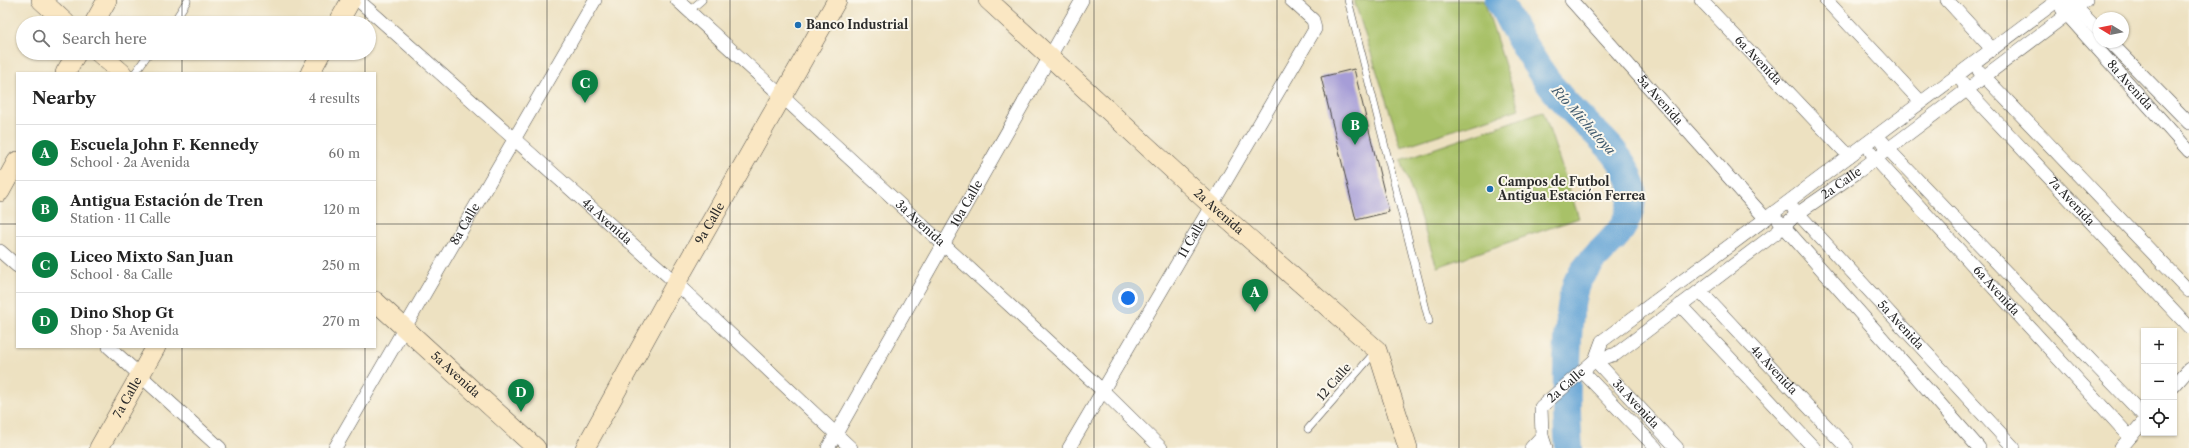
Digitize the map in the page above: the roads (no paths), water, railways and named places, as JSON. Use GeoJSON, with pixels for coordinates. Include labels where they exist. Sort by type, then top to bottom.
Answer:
{"type":"FeatureCollection","features":[{"type":"Feature","properties":{"kind":"main road"},"geometry":{"type":"LineString","coordinates":[[42,0],[59,16]]}},
{"type":"Feature","properties":{"kind":"main road"},"geometry":{"type":"LineString","coordinates":[[98,16],[107,0]]}},
{"type":"Feature","properties":{"kind":"main road"},"geometry":{"type":"LineString","coordinates":[[342,16],[351,0]]}},
{"type":"Feature","properties":{"kind":"main road","name":"9a Calle"},"geometry":{"type":"LineString","coordinates":[[585,448],[676,283],[837,0]]}},
{"type":"Feature","properties":{"kind":"main road","name":"2a Avenida"},"geometry":{"type":"LineString","coordinates":[[988,0],[1212,206],[1377,350]]}},
{"type":"Feature","properties":{"kind":"main road"},"geometry":{"type":"LineString","coordinates":[[66,72],[72,60]]}},
{"type":"Feature","properties":{"kind":"main road"},"geometry":{"type":"LineString","coordinates":[[107,60],[121,72]]}},
{"type":"Feature","properties":{"kind":"main road"},"geometry":{"type":"LineString","coordinates":[[311,72],[318,60]]}},
{"type":"Feature","properties":{"kind":"main road"},"geometry":{"type":"LineString","coordinates":[[0,192],[16,163]]}},
{"type":"Feature","properties":{"kind":"main road","name":"5a Avenida"},"geometry":{"type":"LineString","coordinates":[[376,302],[536,448]]}},
{"type":"Feature","properties":{"kind":"main road","name":"7a Calle"},"geometry":{"type":"LineString","coordinates":[[99,448],[155,348]]}},
{"type":"Feature","properties":{"kind":"main road"},"geometry":{"type":"LineString","coordinates":[[1377,350],[1408,448]]}},
{"type":"Feature","properties":{"kind":"street","name":"4a Avenida"},"geometry":{"type":"LineString","coordinates":[[358,0],[376,16]]}},
{"type":"Feature","properties":{"kind":"street","name":"8a Calle"},"geometry":{"type":"LineString","coordinates":[[335,448],[595,0]]}},
{"type":"Feature","properties":{"kind":"street","name":"3a Avenida"},"geometry":{"type":"LineString","coordinates":[[677,0],[1102,390],[1161,448]]}},
{"type":"Feature","properties":{"kind":"street","name":"10a Calle"},"geometry":{"type":"LineString","coordinates":[[828,448],[1082,0]]}},
{"type":"Feature","properties":{"kind":"street","name":"11 Calle"},"geometry":{"type":"LineString","coordinates":[[1069,448],[1315,29],[1313,20],[1291,0]]}},
{"type":"Feature","properties":{"kind":"street","name":"5a Avenida"},"geometry":{"type":"LineString","coordinates":[[1571,0],[1769,216],[1783,227],[1979,448]]}},
{"type":"Feature","properties":{"kind":"street","name":"6a Avenida"},"geometry":{"type":"LineString","coordinates":[[1701,0],[1849,156]]}},
{"type":"Feature","properties":{"kind":"street"},"geometry":{"type":"LineString","coordinates":[[1826,0],[1921,102]]}},
{"type":"Feature","properties":{"kind":"street"},"geometry":{"type":"LineString","coordinates":[[1947,0],[1992,49]]}},
{"type":"Feature","properties":{"kind":"street","name":"2a Calle"},"geometry":{"type":"LineString","coordinates":[[1595,360],[1602,341],[2057,1]]}},
{"type":"Feature","properties":{"kind":"street","name":"8a Avenida"},"geometry":{"type":"LineString","coordinates":[[2057,1],[2074,5],[2093,25]]}},
{"type":"Feature","properties":{"kind":"street","name":"2a Calle"},"geometry":{"type":"LineString","coordinates":[[1531,448],[1544,442],[1541,407],[1579,373],[1595,360],[1616,354],[1783,227],[1797,214],[1967,90],[2074,5]]}},
{"type":"Feature","properties":{"kind":"street","name":"8a Avenida"},"geometry":{"type":"LineString","coordinates":[[2074,5],[2189,150]]}},
{"type":"Feature","properties":{"kind":"street","name":"4a Avenida"},"geometry":{"type":"LineString","coordinates":[[376,16],[676,283],[851,448]]}},
{"type":"Feature","properties":{"kind":"street","name":"8a Avenida"},"geometry":{"type":"LineString","coordinates":[[2116,48],[2189,123]]}},
{"type":"Feature","properties":{"kind":"street","name":"7a Avenida"},"geometry":{"type":"LineString","coordinates":[[1972,64],[2189,291]]}},
{"type":"Feature","properties":{"kind":"street","name":"7a Avenida"},"geometry":{"type":"LineString","coordinates":[[1958,74],[1967,90],[2189,327]]}},
{"type":"Feature","properties":{"kind":"street","name":"6a Avenida"},"geometry":{"type":"LineString","coordinates":[[1879,134],[1888,149],[2141,413]]}},
{"type":"Feature","properties":{"kind":"street","name":"6a Avenida"},"geometry":{"type":"LineString","coordinates":[[1866,143],[1875,158],[2130,437]]}},
{"type":"Feature","properties":{"kind":"street","name":"5a Avenida"},"geometry":{"type":"LineString","coordinates":[[1788,202],[1797,214],[2014,448]]}},
{"type":"Feature","properties":{"kind":"street"},"geometry":{"type":"LineString","coordinates":[[0,251],[16,265]]}},
{"type":"Feature","properties":{"kind":"street","name":"4a Avenida"},"geometry":{"type":"LineString","coordinates":[[1700,291],[1847,448]]}},
{"type":"Feature","properties":{"kind":"street","name":"4a Avenida"},"geometry":{"type":"LineString","coordinates":[[1680,305],[1814,448]]}},
{"type":"Feature","properties":{"kind":"street"},"geometry":{"type":"LineString","coordinates":[[110,348],[220,448]]}},
{"type":"Feature","properties":{"kind":"street","name":"3a Avenida"},"geometry":{"type":"LineString","coordinates":[[1595,360],[1677,448]]}},
{"type":"Feature","properties":{"kind":"street"},"geometry":{"type":"LineString","coordinates":[[2177,383],[2189,369]]}},
{"type":"Feature","properties":{"kind":"street","name":"3a Avenida"},"geometry":{"type":"LineString","coordinates":[[1579,373],[1656,448]]}},
{"type":"Feature","properties":{"kind":"street"},"geometry":{"type":"LineString","coordinates":[[2120,448],[2141,424]]}},
{"type":"Feature","properties":{"kind":"lane"},"geometry":{"type":"LineString","coordinates":[[689,11],[702,0]]}},
{"type":"Feature","properties":{"kind":"lane"},"geometry":{"type":"LineString","coordinates":[[1348,0],[1429,321]]}},
{"type":"Feature","properties":{"kind":"lane"},"geometry":{"type":"LineString","coordinates":[[177,16],[187,1]]}},
{"type":"Feature","properties":{"kind":"lane"},"geometry":{"type":"LineString","coordinates":[[136,72],[144,60]]}},
{"type":"Feature","properties":{"kind":"lane","name":"12 Calle"},"geometry":{"type":"LineString","coordinates":[[1308,429],[1377,350]]}},
{"type":"Feature","properties":{"kind":"waterway","name":"Río Michatoya"},"geometry":{"type":"LineString","coordinates":[[1499,0],[1519,38],[1542,74],[1569,108],[1610,148],[1619,159],[1633,186],[1632,199],[1625,224],[1618,234],[1585,270],[1578,280],[1573,293],[1570,313],[1567,362],[1569,448]]}},
{"type":"Feature","properties":{"kind":"place","name":"Banco Industrial"},"geometry":{"type":"Point","coordinates":[798,25]}},
{"type":"Feature","properties":{"kind":"place","name":"Liceo Mixto San Juan"},"geometry":{"type":"Point","coordinates":[585,103]}},
{"type":"Feature","properties":{"kind":"place","name":"Antigua Estación de Tren"},"geometry":{"type":"Point","coordinates":[1355,145]}},
{"type":"Feature","properties":{"kind":"place","name":"Campos de Futbol Antigua Estación Ferrea"},"geometry":{"type":"Point","coordinates":[1490,189]}},
{"type":"Feature","properties":{"kind":"place","name":"Escuela John F. Kennedy"},"geometry":{"type":"Point","coordinates":[1255,312]}},
{"type":"Feature","properties":{"kind":"place","name":"Dino Shop Gt"},"geometry":{"type":"Point","coordinates":[521,412]}}]}
